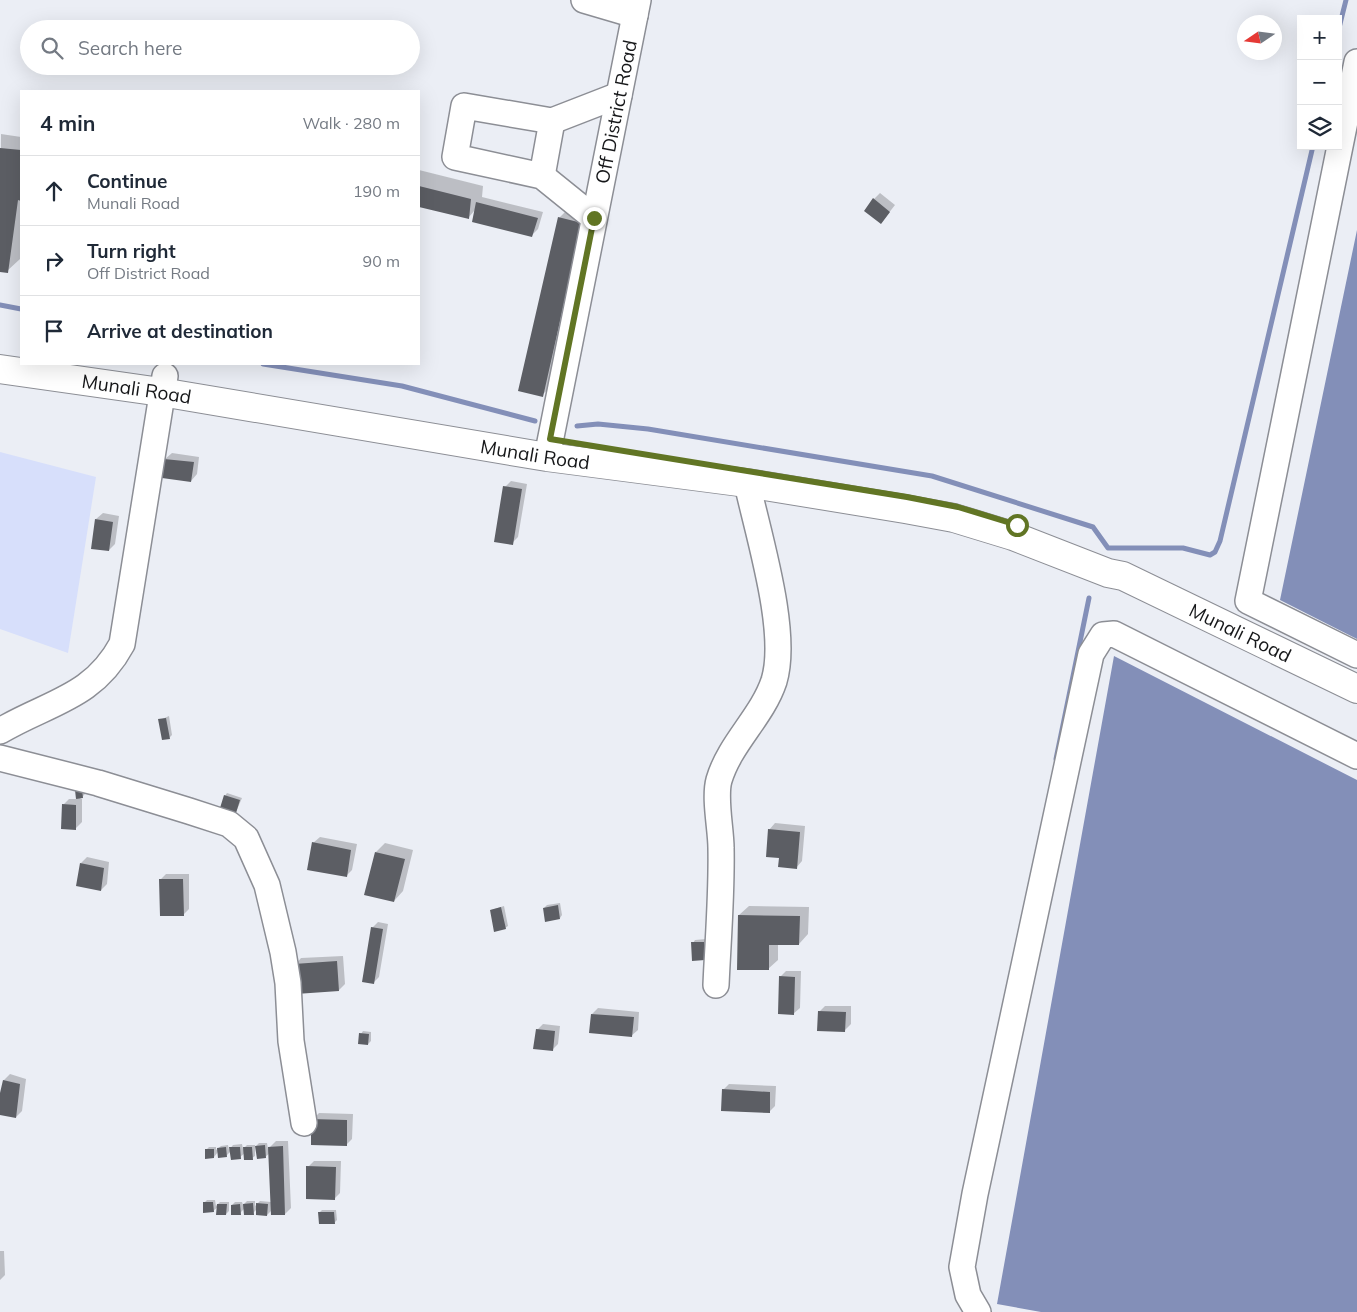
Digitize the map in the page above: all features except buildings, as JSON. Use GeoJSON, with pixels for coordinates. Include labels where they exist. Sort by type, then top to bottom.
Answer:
{"type":"FeatureCollection","features":[{"type":"Feature","properties":{"kind":"main road"},"geometry":{"type":"LineString","coordinates":[[0,351],[20,354]]}},
{"type":"Feature","properties":{"kind":"main road","name":"Munali Road"},"geometry":{"type":"LineString","coordinates":[[89,365],[163,384]]}},
{"type":"Feature","properties":{"kind":"main road","name":"Munali Road"},"geometry":{"type":"LineString","coordinates":[[0,369],[163,384],[954,518],[1013,536],[1108,573],[1123,576],[1357,689]]}},
{"type":"Feature","properties":{"kind":"main road","name":"Munali Road"},"geometry":{"type":"LineString","coordinates":[[548,448],[958,507],[1017,525],[1112,562],[1123,576]]}},
{"type":"Feature","properties":{"kind":"street"},"geometry":{"type":"LineString","coordinates":[[584,0],[636,7]]}},
{"type":"Feature","properties":{"kind":"street","name":"Off District Road"},"geometry":{"type":"LineString","coordinates":[[548,448],[636,7]]}},
{"type":"Feature","properties":{"kind":"street"},"geometry":{"type":"LineString","coordinates":[[1357,62],[1248,601],[1357,655]]}},
{"type":"Feature","properties":{"kind":"street"},"geometry":{"type":"LineString","coordinates":[[594,218],[542,176],[455,157],[464,106],[552,121],[619,94]]}},
{"type":"Feature","properties":{"kind":"street"},"geometry":{"type":"LineString","coordinates":[[542,176],[552,121]]}},
{"type":"Feature","properties":{"kind":"street"},"geometry":{"type":"LineString","coordinates":[[0,731],[81,692],[103,673],[122,644],[163,384]]}},
{"type":"Feature","properties":{"kind":"street"},"geometry":{"type":"LineString","coordinates":[[716,985],[721,848],[718,782],[727,761],[764,701],[774,680],[779,645],[768,576],[747,483]]}},
{"type":"Feature","properties":{"kind":"street"},"geometry":{"type":"LineString","coordinates":[[978,1312],[968,1295],[962,1267],[977,1185],[1091,654],[1103,635],[1114,634],[1357,756]]}},
{"type":"Feature","properties":{"kind":"street"},"geometry":{"type":"LineString","coordinates":[[0,758],[98,783],[229,824],[246,838],[267,885],[283,952],[288,983],[291,1041],[304,1123]]}},
{"type":"Feature","properties":{"kind":"shaded area"},"geometry":{"type":"Polygon","coordinates":[[[1357,230],[1357,639],[1280,600],[1357,230]]]}},
{"type":"Feature","properties":{"kind":"shaded area"},"geometry":{"type":"Polygon","coordinates":[[[0,452],[96,477],[68,653],[0,629],[0,452]]]}},
{"type":"Feature","properties":{"kind":"shaded area"},"geometry":{"type":"Polygon","coordinates":[[[1114,656],[1357,780],[1357,1312],[1041,1312],[997,1304],[1114,656]]]}},
{"type":"Feature","properties":{"kind":"waterway"},"geometry":{"type":"LineString","coordinates":[[1342,16],[1346,0]]}},
{"type":"Feature","properties":{"kind":"waterway"},"geometry":{"type":"LineString","coordinates":[[577,426],[598,424],[648,429],[932,476],[1093,527],[1108,548],[1183,548],[1210,555],[1215,552],[1220,541],[1312,150]]}},
{"type":"Feature","properties":{"kind":"waterway"},"geometry":{"type":"LineString","coordinates":[[0,305],[20,309]]}},
{"type":"Feature","properties":{"kind":"waterway"},"geometry":{"type":"LineString","coordinates":[[269,365],[402,386],[535,421]]}},
{"type":"Feature","properties":{"kind":"waterway"},"geometry":{"type":"LineString","coordinates":[[1056,759],[1089,598]]}},
{"type":"Feature","properties":{"kind":"route"},"geometry":{"type":"LineString","coordinates":[[594,218],[550,439],[907,497],[958,507],[1017,525]]}}]}
